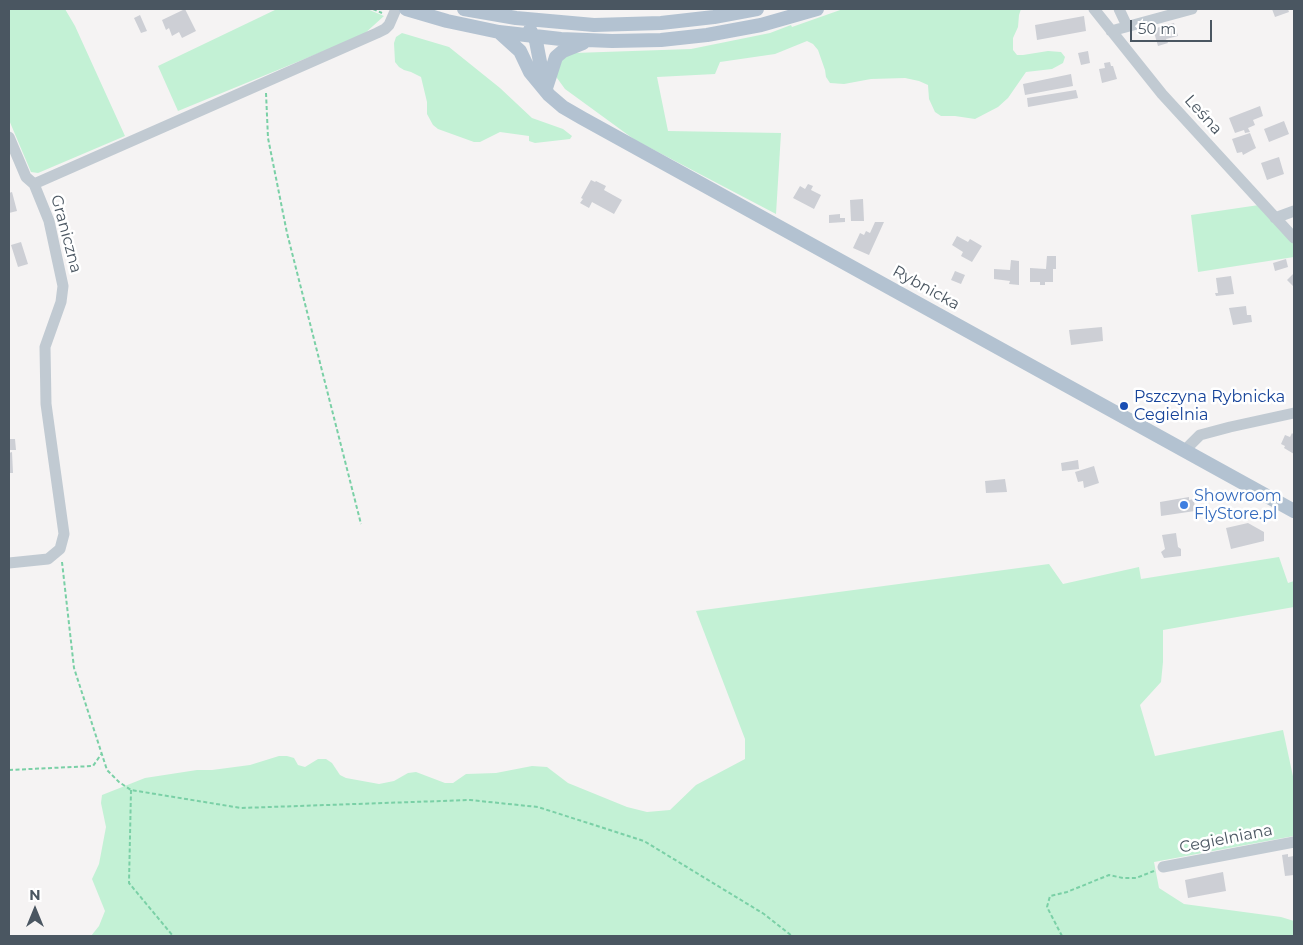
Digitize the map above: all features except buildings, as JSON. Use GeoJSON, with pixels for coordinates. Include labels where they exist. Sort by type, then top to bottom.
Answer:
{"type":"FeatureCollection","features":[{"type":"Feature","properties":{"kind":"main road"},"geometry":{"type":"LineString","coordinates":[[406,9],[448,21],[499,32],[588,41],[637,41],[706,35],[761,25],[817,9]]}},
{"type":"Feature","properties":{"kind":"main road"},"geometry":{"type":"LineString","coordinates":[[464,9],[516,18],[564,23],[616,25],[661,23],[714,17],[758,9]]}},
{"type":"Feature","properties":{"kind":"main road"},"geometry":{"type":"LineString","coordinates":[[516,18],[530,29],[534,37]]}},
{"type":"Feature","properties":{"kind":"main road"},"geometry":{"type":"LineString","coordinates":[[526,61],[527,46],[538,32],[564,23]]}},
{"type":"Feature","properties":{"kind":"main road","name":"Rybnicka"},"geometry":{"type":"LineString","coordinates":[[499,32],[516,46],[526,61],[530,72],[554,100],[582,118],[1294,511]]}},
{"type":"Feature","properties":{"kind":"main road","name":"Rybnicka"},"geometry":{"type":"LineString","coordinates":[[534,37],[546,89]]}},
{"type":"Feature","properties":{"kind":"main road"},"geometry":{"type":"LineString","coordinates":[[546,89],[556,57],[563,51],[588,41]]}},
{"type":"Feature","properties":{"kind":"street","name":"Graniczna"},"geometry":{"type":"LineString","coordinates":[[60,549],[64,534],[46,404],[45,347],[61,302],[63,286],[49,221],[34,184],[266,81],[320,60],[385,29],[396,9]]}},
{"type":"Feature","properties":{"kind":"street","name":"Leśna"},"geometry":{"type":"LineString","coordinates":[[1094,9],[1162,94],[1294,238]]}},
{"type":"Feature","properties":{"kind":"street"},"geometry":{"type":"LineString","coordinates":[[1118,9],[1127,26]]}},
{"type":"Feature","properties":{"kind":"street"},"geometry":{"type":"LineString","coordinates":[[1111,31],[1192,9]]}},
{"type":"Feature","properties":{"kind":"street"},"geometry":{"type":"LineString","coordinates":[[9,137],[26,177],[34,184]]}},
{"type":"Feature","properties":{"kind":"street"},"geometry":{"type":"LineString","coordinates":[[1275,218],[1294,211]]}},
{"type":"Feature","properties":{"kind":"street"},"geometry":{"type":"LineString","coordinates":[[1185,450],[1200,436],[1230,426],[1294,413]]}},
{"type":"Feature","properties":{"kind":"street"},"geometry":{"type":"LineString","coordinates":[[9,563],[48,559],[60,549]]}},
{"type":"Feature","properties":{"kind":"street","name":"Cegielniana"},"geometry":{"type":"LineString","coordinates":[[1164,867],[1294,842]]}},
{"type":"Feature","properties":{"kind":"path"},"geometry":{"type":"LineString","coordinates":[[266,81],[268,138],[287,233],[361,524]]}},
{"type":"Feature","properties":{"kind":"path"},"geometry":{"type":"LineString","coordinates":[[60,549],[74,668],[107,770],[119,782],[131,790],[241,808],[470,800],[538,807],[644,841],[764,914],[792,936]]}},
{"type":"Feature","properties":{"kind":"path"},"geometry":{"type":"LineString","coordinates":[[9,770],[93,766],[102,753]]}},
{"type":"Feature","properties":{"kind":"path"},"geometry":{"type":"LineString","coordinates":[[131,790],[129,882],[173,936]]}},
{"type":"Feature","properties":{"kind":"path"},"geometry":{"type":"LineString","coordinates":[[1062,936],[1047,907],[1050,896],[1067,892],[1109,875],[1136,878],[1164,867]]}},
{"type":"Feature","properties":{"kind":"green space"},"geometry":{"type":"Polygon","coordinates":[[[9,9],[65,9],[75,26],[125,136],[38,173],[31,172],[9,120],[9,9]]]}},
{"type":"Feature","properties":{"kind":"green space"},"geometry":{"type":"Polygon","coordinates":[[[277,9],[367,9],[384,16],[363,35],[178,111],[158,66],[277,9]]]}},
{"type":"Feature","properties":{"kind":"green space"},"geometry":{"type":"Polygon","coordinates":[[[843,9],[1021,9],[1018,27],[1013,38],[1013,50],[1017,55],[1048,51],[1061,52],[1065,57],[1063,63],[1052,69],[1026,72],[1008,98],[998,107],[975,119],[941,116],[935,112],[929,99],[928,85],[919,81],[905,78],[871,79],[844,84],[830,83],[826,77],[818,50],[807,41],[775,54],[720,62],[715,74],[657,77],[668,131],[781,133],[776,214],[635,140],[565,89],[557,78],[557,68],[562,58],[574,53],[691,49],[770,33],[843,9]]]}},
{"type":"Feature","properties":{"kind":"green space"},"geometry":{"type":"Polygon","coordinates":[[[402,33],[449,47],[500,88],[532,118],[563,129],[572,136],[570,139],[535,143],[529,141],[529,136],[500,132],[480,142],[474,142],[438,129],[433,125],[427,114],[427,102],[421,77],[404,70],[395,62],[394,43],[396,37],[402,33]]]}},
{"type":"Feature","properties":{"kind":"green space"},"geometry":{"type":"Polygon","coordinates":[[[1259,205],[1294,244],[1294,257],[1198,272],[1191,215],[1259,205]]]}},
{"type":"Feature","properties":{"kind":"green space"},"geometry":{"type":"Polygon","coordinates":[[[1279,557],[1288,583],[1294,581],[1294,607],[1163,630],[1161,682],[1140,705],[1155,756],[1283,730],[1294,781],[1294,836],[1154,862],[1159,888],[1184,904],[1281,917],[1294,921],[1294,936],[91,936],[99,926],[105,911],[92,879],[99,864],[106,827],[101,803],[102,795],[145,778],[197,770],[250,765],[279,756],[294,758],[298,765],[305,767],[318,759],[326,759],[332,763],[340,775],[346,778],[379,784],[394,781],[408,773],[416,772],[445,783],[453,783],[466,774],[496,773],[532,766],[547,767],[568,783],[627,807],[647,812],[670,810],[696,785],[745,759],[745,739],[696,611],[1049,564],[1063,584],[1139,567],[1141,579],[1279,557]]]}},
{"type":"Feature","properties":{"kind":"place","name":"Pszczyna Rybnicka Cegielnia"},"geometry":{"type":"Point","coordinates":[1124,406]}},
{"type":"Feature","properties":{"kind":"place","name":"Showroom FlyStore.pl"},"geometry":{"type":"Point","coordinates":[1184,505]}}]}
